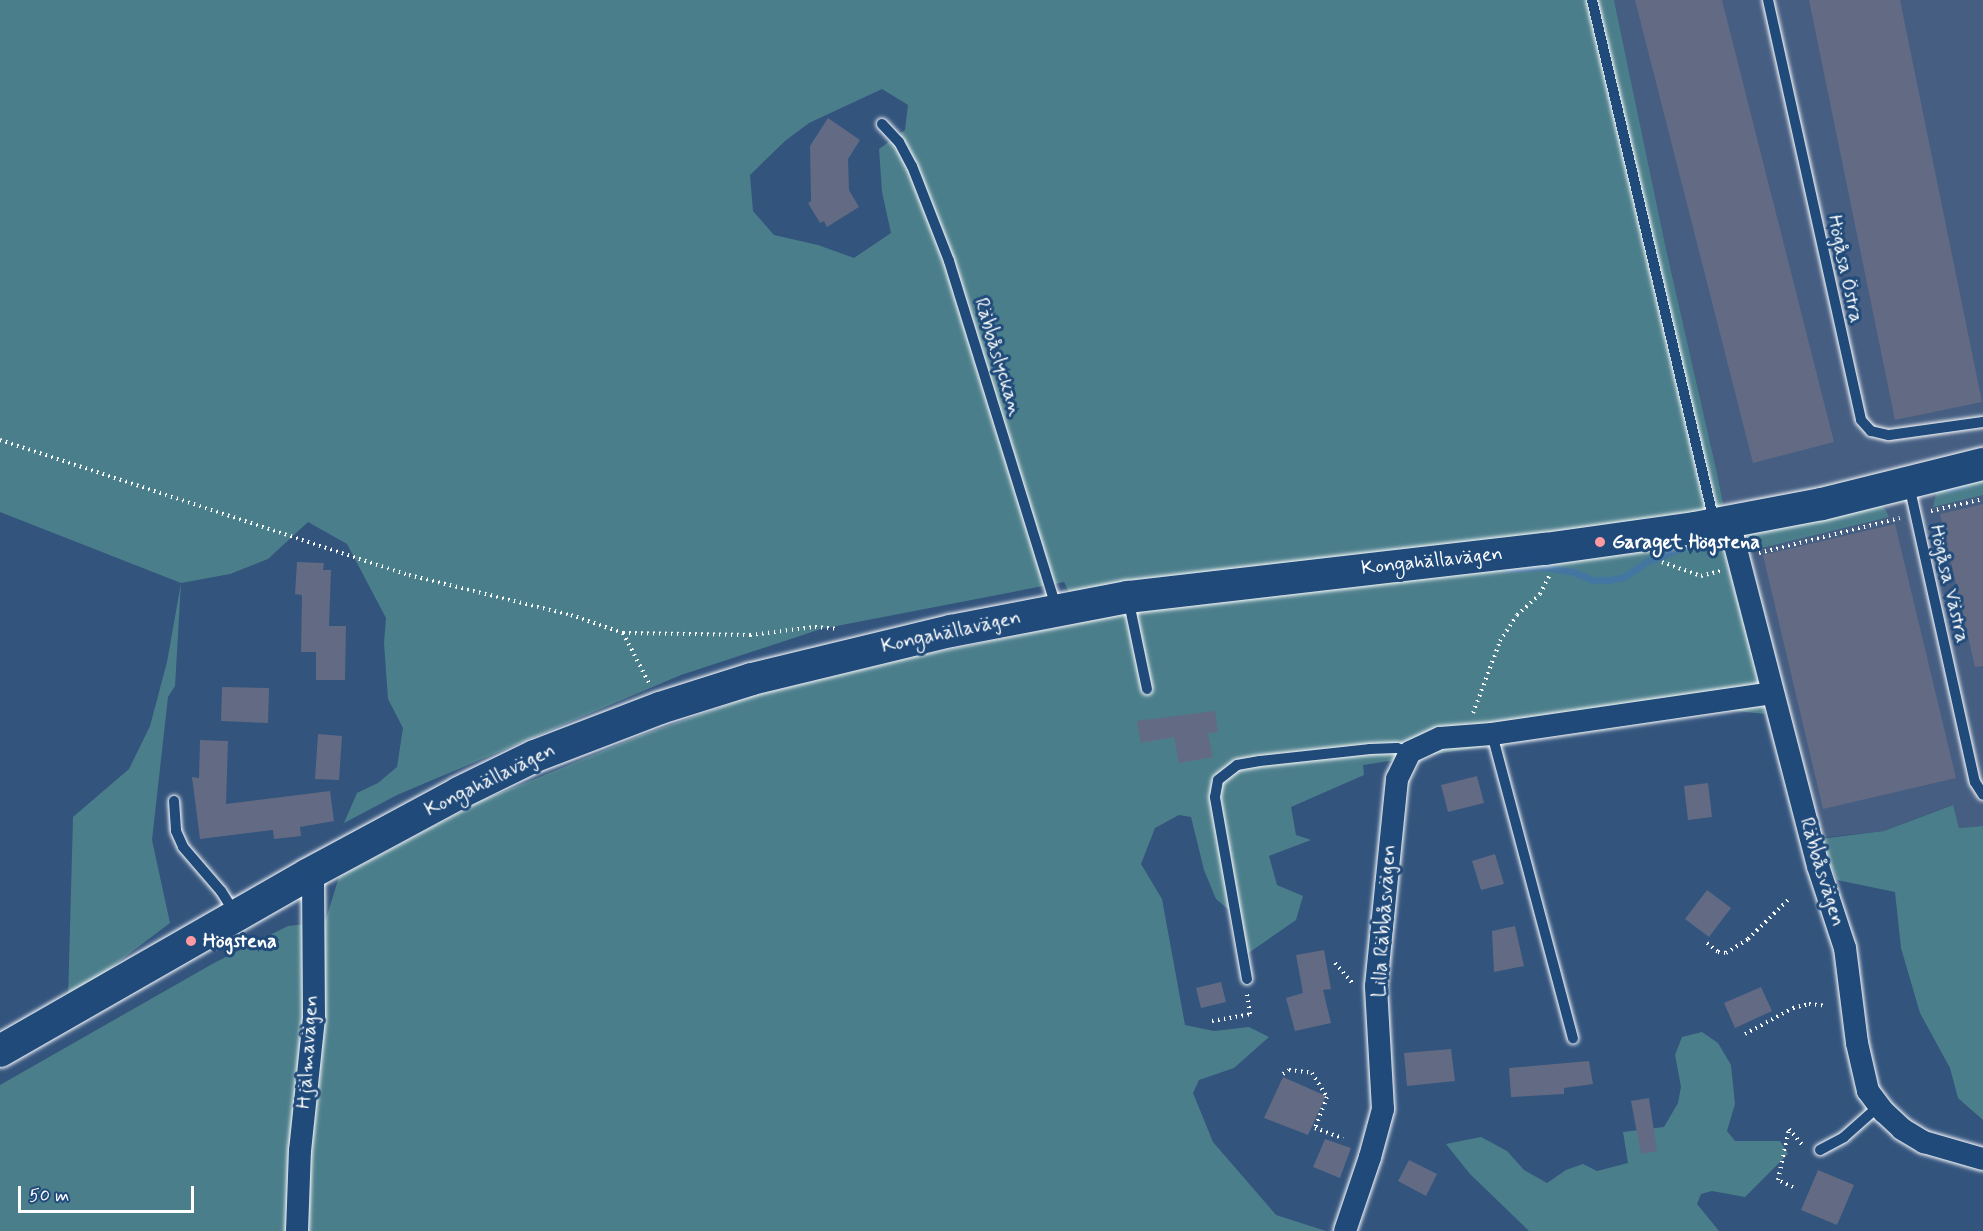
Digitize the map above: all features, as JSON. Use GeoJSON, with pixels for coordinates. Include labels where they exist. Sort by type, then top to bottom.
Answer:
{"type":"FeatureCollection","features":[{"type":"Feature","properties":{"kind":"street","name":"Kongahällavägen"},"geometry":{"type":"LineString","coordinates":[[0,1051],[307,874],[535,756],[660,708],[752,679],[855,652],[1128,597],[1600,542],[1722,523],[1912,499],[1983,464]]}},
{"type":"Feature","properties":{"kind":"street","name":"Räbbåsvägen"},"geometry":{"type":"LineString","coordinates":[[1722,523],[1737,560],[1818,866],[1845,948],[1857,1042],[1868,1091],[1879,1106],[1902,1129],[1924,1142],[1983,1159]]}},
{"type":"Feature","properties":{"kind":"street"},"geometry":{"type":"LineString","coordinates":[[1410,752],[1440,738],[1492,735],[1772,693]]}},
{"type":"Feature","properties":{"kind":"street","name":"Lilla Räbbåsvägen"},"geometry":{"type":"LineString","coordinates":[[1345,1231],[1373,1149],[1383,1109],[1376,986],[1397,779],[1410,752]]}},
{"type":"Feature","properties":{"kind":"street","name":"Hjälmavägen"},"geometry":{"type":"LineString","coordinates":[[297,1231],[300,1151],[314,1018],[313,885],[307,874]]}},
{"type":"Feature","properties":{"kind":"lane"},"geometry":{"type":"LineString","coordinates":[[1592,0],[1722,523]]}},
{"type":"Feature","properties":{"kind":"lane","name":"Högåsa Östra"},"geometry":{"type":"LineString","coordinates":[[1768,0],[1861,420],[1871,431],[1888,435],[1983,422]]}},
{"type":"Feature","properties":{"kind":"lane","name":"Räbbåslyckan"},"geometry":{"type":"LineString","coordinates":[[882,124],[899,142],[912,166],[949,261],[1057,610]]}},
{"type":"Feature","properties":{"kind":"lane","name":"Högåsa Västra"},"geometry":{"type":"LineString","coordinates":[[1912,499],[1975,782],[1983,795]]}},
{"type":"Feature","properties":{"kind":"lane"},"geometry":{"type":"LineString","coordinates":[[1128,597],[1147,689]]}},
{"type":"Feature","properties":{"kind":"lane"},"geometry":{"type":"LineString","coordinates":[[1492,735],[1573,1038]]}},
{"type":"Feature","properties":{"kind":"lane"},"geometry":{"type":"LineString","coordinates":[[1247,979],[1215,797],[1218,780],[1238,765],[1260,761],[1370,748],[1397,748],[1410,752]]}},
{"type":"Feature","properties":{"kind":"lane"},"geometry":{"type":"LineString","coordinates":[[174,801],[176,831],[183,847],[221,891],[236,915]]}},
{"type":"Feature","properties":{"kind":"lane"},"geometry":{"type":"LineString","coordinates":[[1820,1150],[1844,1137],[1879,1106]]}},
{"type":"Feature","properties":{"kind":"path"},"geometry":{"type":"LineString","coordinates":[[0,440],[410,575],[571,615],[623,633],[750,635],[815,627],[838,629],[848,637],[855,652]]}},
{"type":"Feature","properties":{"kind":"path"},"geometry":{"type":"LineString","coordinates":[[1680,566],[1701,576],[1716,573],[1737,560],[1912,499],[1983,499]]}},
{"type":"Feature","properties":{"kind":"path"},"geometry":{"type":"LineString","coordinates":[[1463,736],[1500,641],[1517,615],[1540,594],[1550,573]]}},
{"type":"Feature","properties":{"kind":"path"},"geometry":{"type":"LineString","coordinates":[[623,633],[660,708]]}},
{"type":"Feature","properties":{"kind":"path"},"geometry":{"type":"LineString","coordinates":[[1707,943],[1718,952],[1726,953],[1748,939],[1789,899]]}},
{"type":"Feature","properties":{"kind":"path"},"geometry":{"type":"LineString","coordinates":[[1212,1021],[1250,1014],[1247,979]]}},
{"type":"Feature","properties":{"kind":"path"},"geometry":{"type":"LineString","coordinates":[[1745,1034],[1793,1008],[1809,1004],[1827,1006]]}},
{"type":"Feature","properties":{"kind":"path"},"geometry":{"type":"LineString","coordinates":[[1283,1074],[1289,1070],[1312,1073],[1327,1097],[1315,1128],[1343,1138]]}},
{"type":"Feature","properties":{"kind":"path"},"geometry":{"type":"LineString","coordinates":[[1792,1187],[1778,1180],[1790,1129],[1801,1146],[1820,1150]]}},
{"type":"Feature","properties":{"kind":"shaded area"},"geometry":{"type":"Polygon","coordinates":[[[1614,0],[1983,0],[1983,826],[1959,828],[1952,805],[1884,831],[1801,840],[1765,714],[1717,473],[1666,249],[1614,0]]]}},
{"type":"Feature","properties":{"kind":"green space"},"geometry":{"type":"Polygon","coordinates":[[[0,0],[1614,0],[1666,249],[1717,473],[1765,714],[1727,710],[1363,765],[1364,775],[1291,807],[1296,835],[1311,840],[1269,856],[1277,885],[1303,896],[1296,920],[1247,954],[1237,945],[1229,910],[1216,899],[1204,870],[1191,817],[1179,815],[1155,828],[1141,864],[1162,899],[1185,1025],[1214,1031],[1249,1027],[1269,1037],[1234,1068],[1199,1080],[1193,1093],[1213,1142],[1276,1215],[1326,1231],[0,1231],[0,1085],[214,963],[288,926],[325,922],[339,877],[481,801],[642,735],[753,696],[922,655],[1083,622],[1064,582],[821,629],[681,675],[397,795],[344,823],[357,793],[378,783],[397,767],[403,728],[388,699],[384,643],[386,618],[347,544],[308,522],[268,559],[230,574],[181,583],[0,512],[0,0]],[[882,89],[809,123],[785,141],[750,175],[753,211],[774,235],[818,245],[854,258],[891,233],[882,192],[879,149],[905,130],[908,105],[882,89]]]}},
{"type":"Feature","properties":{"kind":"green space"},"geometry":{"type":"Polygon","coordinates":[[[1983,477],[1983,495],[1933,507],[1936,494],[1944,488],[1983,477]]]}},
{"type":"Feature","properties":{"kind":"green space"},"geometry":{"type":"Polygon","coordinates":[[[1877,503],[1885,509],[1889,517],[1741,553],[1742,542],[1755,528],[1877,503]]]}},
{"type":"Feature","properties":{"kind":"green space"},"geometry":{"type":"Polygon","coordinates":[[[181,583],[175,686],[168,697],[152,840],[170,923],[68,1000],[73,817],[129,769],[150,726],[167,662],[181,583]]]}},
{"type":"Feature","properties":{"kind":"green space"},"geometry":{"type":"Polygon","coordinates":[[[1953,805],[1959,828],[1983,826],[1983,1120],[1958,1098],[1950,1068],[1920,1013],[1901,948],[1895,892],[1837,880],[1820,839],[1884,831],[1953,805]]]}},
{"type":"Feature","properties":{"kind":"green space"},"geometry":{"type":"Polygon","coordinates":[[[1702,1032],[1718,1043],[1731,1065],[1735,1104],[1727,1131],[1735,1141],[1780,1141],[1788,1154],[1745,1197],[1712,1191],[1701,1194],[1697,1204],[1719,1231],[1529,1231],[1470,1174],[1446,1144],[1481,1137],[1507,1151],[1524,1170],[1547,1183],[1566,1170],[1583,1164],[1597,1171],[1628,1163],[1623,1132],[1664,1127],[1678,1103],[1681,1087],[1675,1055],[1682,1037],[1702,1032]]]}},
{"type":"Feature","properties":{"kind":"building"},"geometry":{"type":"Polygon","coordinates":[[[1635,0],[1722,0],[1834,442],[1753,463],[1635,0]]]}},
{"type":"Feature","properties":{"kind":"building"},"geometry":{"type":"Polygon","coordinates":[[[1809,0],[1900,0],[1982,402],[1895,420],[1809,0]]]}},
{"type":"Feature","properties":{"kind":"building"},"geometry":{"type":"Polygon","coordinates":[[[828,118],[860,140],[848,159],[849,190],[859,207],[827,227],[824,221],[820,223],[808,203],[811,201],[810,146],[828,118]]]}},
{"type":"Feature","properties":{"kind":"building"},"geometry":{"type":"Polygon","coordinates":[[[1983,504],[1983,666],[1975,667],[1940,514],[1983,504]]]}},
{"type":"Feature","properties":{"kind":"building"},"geometry":{"type":"Polygon","coordinates":[[[1895,524],[1956,778],[1823,809],[1763,555],[1895,524]]]}},
{"type":"Feature","properties":{"kind":"building"},"geometry":{"type":"Polygon","coordinates":[[[297,562],[324,563],[323,570],[331,570],[329,626],[346,626],[345,680],[316,680],[316,652],[301,652],[302,595],[295,594],[297,562]]]}},
{"type":"Feature","properties":{"kind":"building"},"geometry":{"type":"Polygon","coordinates":[[[222,687],[269,688],[268,723],[221,721],[222,687]]]}},
{"type":"Feature","properties":{"kind":"building"},"geometry":{"type":"Polygon","coordinates":[[[1215,711],[1218,732],[1208,733],[1213,757],[1179,763],[1174,737],[1141,743],[1137,721],[1215,711]]]}},
{"type":"Feature","properties":{"kind":"building"},"geometry":{"type":"Polygon","coordinates":[[[318,734],[342,736],[339,780],[315,779],[318,734]]]}},
{"type":"Feature","properties":{"kind":"building"},"geometry":{"type":"Polygon","coordinates":[[[200,740],[228,741],[226,804],[330,791],[334,821],[300,827],[301,836],[274,839],[273,830],[200,839],[192,777],[199,778],[200,740]]]}},
{"type":"Feature","properties":{"kind":"building"},"geometry":{"type":"Polygon","coordinates":[[[1477,776],[1484,803],[1448,812],[1441,785],[1477,776]]]}},
{"type":"Feature","properties":{"kind":"building"},"geometry":{"type":"Polygon","coordinates":[[[1708,783],[1712,817],[1688,820],[1684,786],[1708,783]]]}},
{"type":"Feature","properties":{"kind":"building"},"geometry":{"type":"Polygon","coordinates":[[[1495,854],[1504,884],[1481,890],[1472,861],[1495,854]]]}},
{"type":"Feature","properties":{"kind":"building"},"geometry":{"type":"Polygon","coordinates":[[[1707,890],[1731,908],[1709,937],[1685,919],[1707,890]]]}},
{"type":"Feature","properties":{"kind":"building"},"geometry":{"type":"Polygon","coordinates":[[[1515,926],[1524,966],[1494,972],[1492,931],[1515,926]]]}},
{"type":"Feature","properties":{"kind":"building"},"geometry":{"type":"Polygon","coordinates":[[[1324,950],[1331,989],[1323,990],[1331,1023],[1295,1031],[1286,998],[1303,993],[1296,955],[1324,950]]]}},
{"type":"Feature","properties":{"kind":"building"},"geometry":{"type":"Polygon","coordinates":[[[1221,982],[1226,1002],[1201,1008],[1196,988],[1221,982]]]}},
{"type":"Feature","properties":{"kind":"building"},"geometry":{"type":"Polygon","coordinates":[[[1761,987],[1772,1011],[1735,1028],[1724,1003],[1761,987]]]}},
{"type":"Feature","properties":{"kind":"building"},"geometry":{"type":"Polygon","coordinates":[[[1451,1049],[1455,1081],[1407,1086],[1404,1053],[1451,1049]]]}},
{"type":"Feature","properties":{"kind":"building"},"geometry":{"type":"Polygon","coordinates":[[[1589,1061],[1593,1084],[1564,1088],[1564,1094],[1511,1097],[1509,1068],[1589,1061]]]}},
{"type":"Feature","properties":{"kind":"building"},"geometry":{"type":"Polygon","coordinates":[[[1283,1077],[1326,1096],[1308,1135],[1264,1118],[1283,1077]]]}},
{"type":"Feature","properties":{"kind":"building"},"geometry":{"type":"Polygon","coordinates":[[[1649,1098],[1657,1151],[1641,1154],[1631,1101],[1649,1098]]]}},
{"type":"Feature","properties":{"kind":"building"},"geometry":{"type":"Polygon","coordinates":[[[1325,1139],[1351,1148],[1340,1178],[1313,1167],[1325,1139]]]}},
{"type":"Feature","properties":{"kind":"building"},"geometry":{"type":"Polygon","coordinates":[[[1409,1160],[1437,1174],[1426,1196],[1398,1181],[1409,1160]]]}},
{"type":"Feature","properties":{"kind":"building"},"geometry":{"type":"Polygon","coordinates":[[[1818,1170],[1854,1185],[1837,1225],[1801,1210],[1818,1170]]]}},
{"type":"Feature","properties":{"kind":"waterway"},"geometry":{"type":"LineString","coordinates":[[1949,489],[1964,485]]}},
{"type":"Feature","properties":{"kind":"waterway"},"geometry":{"type":"LineString","coordinates":[[1507,569],[1545,567],[1573,572],[1593,580],[1609,580],[1624,577],[1646,562],[1694,543]]}},
{"type":"Feature","properties":{"kind":"place","name":"Garaget Högstena"},"geometry":{"type":"Point","coordinates":[1600,542]}},
{"type":"Feature","properties":{"kind":"place","name":"Högstena"},"geometry":{"type":"Point","coordinates":[191,941]}}]}
